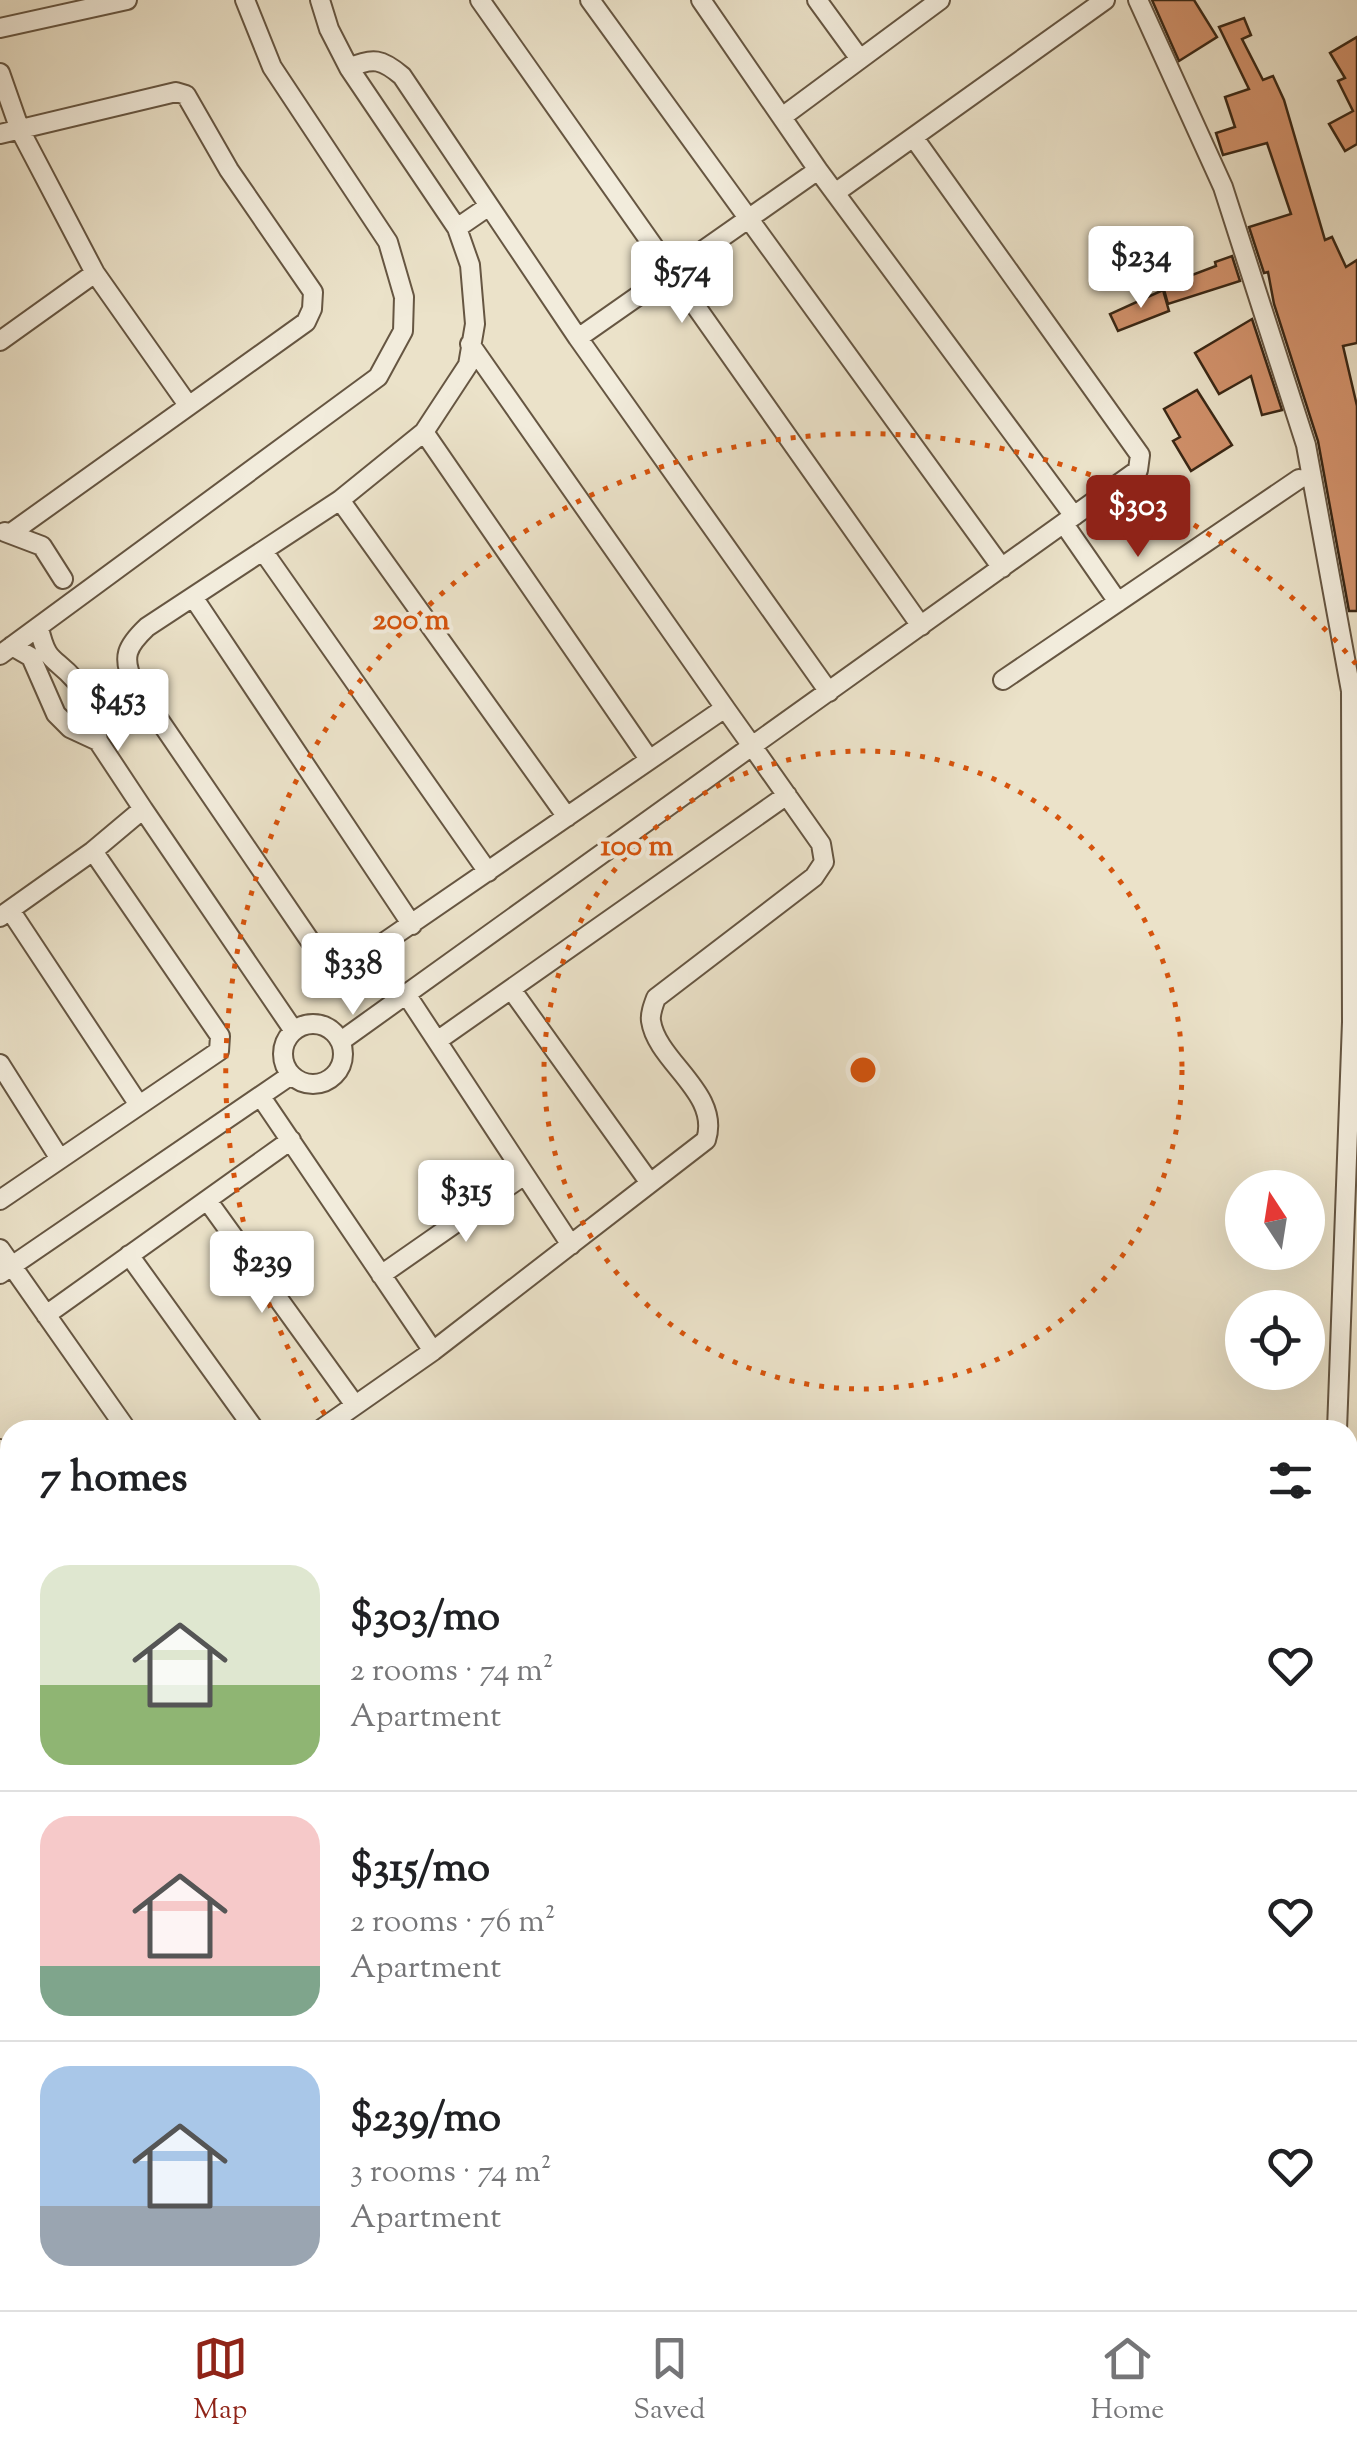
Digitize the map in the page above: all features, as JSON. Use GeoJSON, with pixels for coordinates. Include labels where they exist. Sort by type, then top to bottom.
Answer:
{"type":"FeatureCollection","features":[{"type":"Feature","properties":{"kind":"street"},"geometry":{"type":"LineString","coordinates":[[0,28],[127,0]]}},
{"type":"Feature","properties":{"kind":"street"},"geometry":{"type":"LineString","coordinates":[[6,650],[378,378],[402,332],[404,297],[388,242],[272,67],[244,0]]}},
{"type":"Feature","properties":{"kind":"street"},"geometry":{"type":"LineString","coordinates":[[320,0],[350,68],[457,228],[470,265],[475,324],[468,364],[424,432],[340,500],[147,627],[130,644],[125,657],[134,683],[317,951],[332,962],[357,961],[725,708]]}},
{"type":"Feature","properties":{"kind":"street"},"geometry":{"type":"LineString","coordinates":[[480,0],[921,626]]}},
{"type":"Feature","properties":{"kind":"street"},"geometry":{"type":"LineString","coordinates":[[590,0],[1002,568]]}},
{"type":"Feature","properties":{"kind":"street"},"geometry":{"type":"LineString","coordinates":[[701,0],[1069,520],[1118,602]]}},
{"type":"Feature","properties":{"kind":"street"},"geometry":{"type":"LineString","coordinates":[[818,0],[860,59]]}},
{"type":"Feature","properties":{"kind":"street"},"geometry":{"type":"LineString","coordinates":[[835,193],[1105,0]]}},
{"type":"Feature","properties":{"kind":"street"},"geometry":{"type":"LineString","coordinates":[[1138,0],[1223,187],[1306,445],[1350,692],[1352,1022],[1336,1420]]}},
{"type":"Feature","properties":{"kind":"street"},"geometry":{"type":"LineString","coordinates":[[782,117],[933,2]]}},
{"type":"Feature","properties":{"kind":"street"},"geometry":{"type":"LineString","coordinates":[[350,68],[368,60],[384,61],[402,76],[578,338],[829,692]]}},
{"type":"Feature","properties":{"kind":"street"},"geometry":{"type":"LineString","coordinates":[[0,73],[20,130],[95,273],[188,405]]}},
{"type":"Feature","properties":{"kind":"street"},"geometry":{"type":"LineString","coordinates":[[0,134],[176,92],[186,96],[229,170],[313,292],[306,322],[6,532]]}},
{"type":"Feature","properties":{"kind":"street"},"geometry":{"type":"LineString","coordinates":[[341,1041],[1138,470],[1140,455],[914,138]]}},
{"type":"Feature","properties":{"kind":"street"},"geometry":{"type":"LineString","coordinates":[[578,338],[818,170]]}},
{"type":"Feature","properties":{"kind":"street"},"geometry":{"type":"LineString","coordinates":[[457,228],[489,206]]}},
{"type":"Feature","properties":{"kind":"street"},"geometry":{"type":"LineString","coordinates":[[0,341],[95,273]]}},
{"type":"Feature","properties":{"kind":"street"},"geometry":{"type":"LineString","coordinates":[[334,1420],[433,1351],[706,1140],[710,1128],[706,1111],[654,1034],[650,1018],[656,998],[814,877],[824,862],[821,844],[470,344]]}},
{"type":"Feature","properties":{"kind":"street"},"geometry":{"type":"LineString","coordinates":[[424,432],[649,759]]}},
{"type":"Feature","properties":{"kind":"street"},"geometry":{"type":"LineString","coordinates":[[1003,680],[1299,479]]}},
{"type":"Feature","properties":{"kind":"street"},"geometry":{"type":"LineString","coordinates":[[340,500],[567,817]]}},
{"type":"Feature","properties":{"kind":"street"},"geometry":{"type":"LineString","coordinates":[[6,532],[42,546],[63,579]]}},
{"type":"Feature","properties":{"kind":"street"},"geometry":{"type":"LineString","coordinates":[[263,551],[488,872]]}},
{"type":"Feature","properties":{"kind":"street"},"geometry":{"type":"LineString","coordinates":[[193,597],[412,925]]}},
{"type":"Feature","properties":{"kind":"street"},"geometry":{"type":"LineString","coordinates":[[39,628],[44,650],[52,662],[73,677],[84,693],[94,712],[98,740],[142,810],[294,1031]]}},
{"type":"Feature","properties":{"kind":"street"},"geometry":{"type":"LineString","coordinates":[[6,650],[31,657],[56,714],[70,728],[98,740]]}},
{"type":"Feature","properties":{"kind":"street"},"geometry":{"type":"LineString","coordinates":[[436,1041],[786,795]]}},
{"type":"Feature","properties":{"kind":"street"},"geometry":{"type":"LineString","coordinates":[[139,1105],[5,914],[93,852],[142,810]]}},
{"type":"Feature","properties":{"kind":"street"},"geometry":{"type":"LineString","coordinates":[[0,1200],[218,1050],[220,1036],[93,852]]}},
{"type":"Feature","properties":{"kind":"street"},"geometry":{"type":"LineString","coordinates":[[510,989],[650,1183]]}},
{"type":"Feature","properties":{"kind":"street"},"geometry":{"type":"LineString","coordinates":[[406,994],[571,1244]]}},
{"type":"Feature","properties":{"kind":"street"},"geometry":{"type":"LineString","coordinates":[[320,1024],[341,1041],[340,1068],[326,1081],[308,1083],[291,1074],[286,1066],[284,1048],[294,1031],[302,1026],[320,1024]]}},
{"type":"Feature","properties":{"kind":"street"},"geometry":{"type":"LineString","coordinates":[[0,1064],[60,1159]]}},
{"type":"Feature","properties":{"kind":"street"},"geometry":{"type":"LineString","coordinates":[[6,1270],[291,1074]]}},
{"type":"Feature","properties":{"kind":"street"},"geometry":{"type":"LineString","coordinates":[[261,1097],[433,1351]]}},
{"type":"Feature","properties":{"kind":"street"},"geometry":{"type":"LineString","coordinates":[[46,1315],[290,1140]]}},
{"type":"Feature","properties":{"kind":"street"},"geometry":{"type":"LineString","coordinates":[[382,1275],[523,1176]]}},
{"type":"Feature","properties":{"kind":"street"},"geometry":{"type":"LineString","coordinates":[[208,1200],[355,1405]]}},
{"type":"Feature","properties":{"kind":"street"},"geometry":{"type":"LineString","coordinates":[[0,1248],[6,1270],[46,1315],[121,1420]]}},
{"type":"Feature","properties":{"kind":"street"},"geometry":{"type":"LineString","coordinates":[[129,1255],[247,1420]]}},
{"type":"Feature","properties":{"kind":"building"},"geometry":{"type":"Polygon","coordinates":[[[1152,0],[1194,0],[1217,37],[1179,61],[1152,0]]]}},
{"type":"Feature","properties":{"kind":"building"},"geometry":{"type":"Polygon","coordinates":[[[1244,18],[1251,35],[1242,39],[1263,80],[1273,76],[1284,100],[1325,240],[1332,237],[1346,267],[1357,260],[1357,343],[1343,346],[1357,406],[1357,611],[1349,611],[1318,441],[1274,304],[1268,272],[1264,273],[1249,227],[1291,214],[1267,143],[1223,155],[1216,133],[1235,127],[1225,97],[1249,89],[1219,27],[1244,18]]]}},
{"type":"Feature","properties":{"kind":"building"},"geometry":{"type":"Polygon","coordinates":[[[1357,37],[1357,144],[1345,151],[1329,124],[1353,111],[1338,81],[1345,78],[1330,53],[1357,37]]]}},
{"type":"Feature","properties":{"kind":"building"},"geometry":{"type":"Polygon","coordinates":[[[1232,256],[1240,281],[1168,304],[1163,286],[1232,256]]]}},
{"type":"Feature","properties":{"kind":"building"},"geometry":{"type":"Polygon","coordinates":[[[1163,290],[1169,311],[1118,331],[1110,314],[1163,290]]]}},
{"type":"Feature","properties":{"kind":"building"},"geometry":{"type":"Polygon","coordinates":[[[1252,319],[1282,410],[1262,415],[1251,376],[1219,394],[1195,353],[1252,319]]]}},
{"type":"Feature","properties":{"kind":"building"},"geometry":{"type":"Polygon","coordinates":[[[1197,390],[1232,445],[1191,471],[1173,441],[1180,437],[1164,409],[1197,390]]]}}]}
